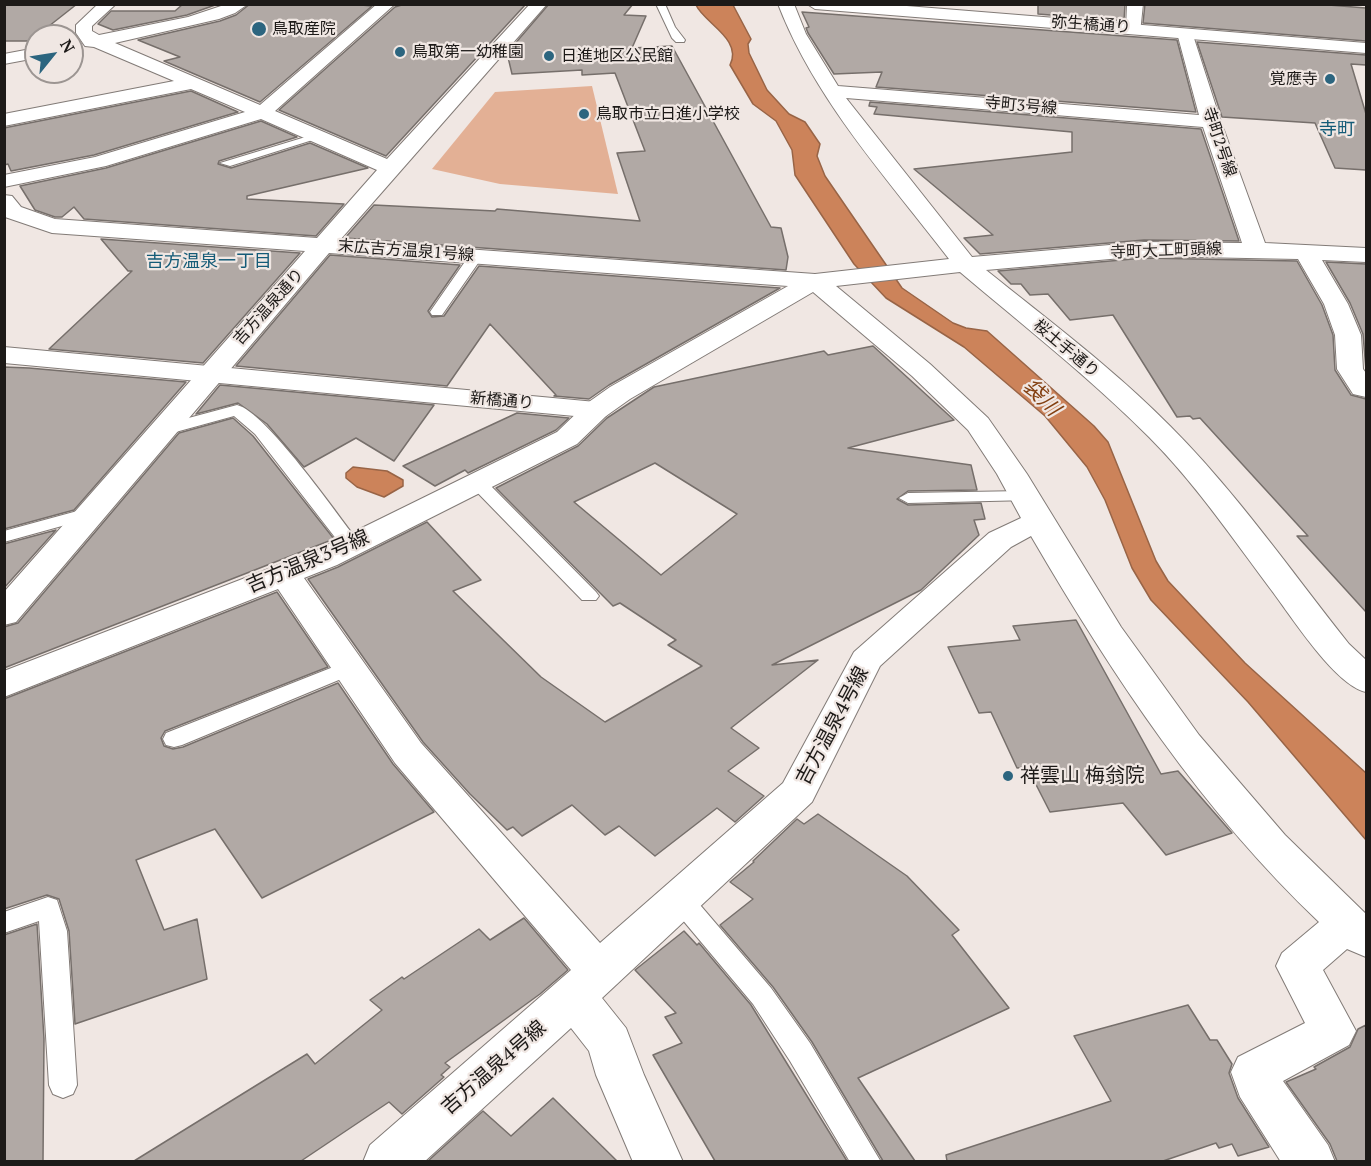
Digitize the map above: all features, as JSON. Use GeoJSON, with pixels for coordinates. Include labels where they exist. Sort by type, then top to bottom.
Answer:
{"type":"FeatureCollection","features":[{"type":"Feature","properties":{"kind":"street"},"geometry":{"type":"LineString","coordinates":[[108,4],[84,25],[84,33],[96,41],[390,168]]}},
{"type":"Feature","properties":{"kind":"street"},"geometry":{"type":"LineString","coordinates":[[84,44],[212,16],[234,9],[240,4]]}},
{"type":"Feature","properties":{"kind":"street"},"geometry":{"type":"LineString","coordinates":[[4,181],[99,162],[262,113],[387,4]]}},
{"type":"Feature","properties":{"kind":"street","name":"吉方温泉通り"},"geometry":{"type":"LineString","coordinates":[[4,614],[390,168],[539,4]]}},
{"type":"Feature","properties":{"kind":"street","name":"桜土手通り"},"geometry":{"type":"LineString","coordinates":[[786,4],[798,34],[832,91],[956,265],[1085,364],[1160,432],[1233,516],[1336,652],[1366,680]]}},
{"type":"Feature","properties":{"kind":"street","name":"弥生橋通り"},"geometry":{"type":"LineString","coordinates":[[815,4],[1366,48]]}},
{"type":"Feature","properties":{"kind":"street"},"geometry":{"type":"LineString","coordinates":[[1134,29],[1135,4]]}},
{"type":"Feature","properties":{"kind":"street","name":"寺町2号線"},"geometry":{"type":"LineString","coordinates":[[1185,33],[1211,122],[1256,250]]}},
{"type":"Feature","properties":{"kind":"street"},"geometry":{"type":"LineString","coordinates":[[4,59],[24,55]]}},
{"type":"Feature","properties":{"kind":"street"},"geometry":{"type":"LineString","coordinates":[[4,120],[193,83]]}},
{"type":"Feature","properties":{"kind":"street","name":"寺町3号線"},"geometry":{"type":"LineString","coordinates":[[832,91],[1211,122]]}},
{"type":"Feature","properties":{"kind":"street","name":"末広吉方温泉1号線"},"geometry":{"type":"LineString","coordinates":[[4,201],[13,212],[52,226],[821,280]]}},
{"type":"Feature","properties":{"kind":"street","name":"寺町大工町頭線"},"geometry":{"type":"LineString","coordinates":[[956,265],[1144,249],[1256,250],[1366,255]]}},
{"type":"Feature","properties":{"kind":"street"},"geometry":{"type":"LineString","coordinates":[[1306,253],[1336,304],[1348,335],[1350,369],[1366,389]]}},
{"type":"Feature","properties":{"kind":"street"},"geometry":{"type":"LineString","coordinates":[[596,410],[620,393],[821,280],[956,265]]}},
{"type":"Feature","properties":{"kind":"street"},"geometry":{"type":"LineString","coordinates":[[821,280],[978,424],[1012,474],[1031,509],[1160,713],[1242,815],[1312,892],[1357,932],[1298,966],[1333,1031],[1255,1072],[1257,1082],[1310,1161]]}},
{"type":"Feature","properties":{"kind":"street","name":"新橋通り"},"geometry":{"type":"LineString","coordinates":[[4,355],[596,410]]}},
{"type":"Feature","properties":{"kind":"street","name":"吉方温泉3号線"},"geometry":{"type":"LineString","coordinates":[[4,685],[351,546],[567,438],[596,410]]}},
{"type":"Feature","properties":{"kind":"street","name":"吉方温泉4号線"},"geometry":{"type":"LineString","coordinates":[[388,1161],[798,792],[866,660],[1000,540],[1031,509]]}},
{"type":"Feature","properties":{"kind":"street"},"geometry":{"type":"LineString","coordinates":[[285,574],[408,753],[586,984],[610,1042],[620,1075],[658,1161]]}},
{"type":"Feature","properties":{"kind":"lane"},"geometry":{"type":"LineString","coordinates":[[660,4],[666,13],[669,30],[680,40]]}},
{"type":"Feature","properties":{"kind":"lane"},"geometry":{"type":"LineString","coordinates":[[226,162],[265,154],[316,136]]}},
{"type":"Feature","properties":{"kind":"lane"},"geometry":{"type":"LineString","coordinates":[[437,312],[476,256]]}},
{"type":"Feature","properties":{"kind":"lane"},"geometry":{"type":"LineString","coordinates":[[161,431],[237,410],[261,430],[351,546]]}},
{"type":"Feature","properties":{"kind":"lane"},"geometry":{"type":"LineString","coordinates":[[477,482],[589,596]]}},
{"type":"Feature","properties":{"kind":"lane"},"geometry":{"type":"LineString","coordinates":[[908,498],[1031,509]]}},
{"type":"Feature","properties":{"kind":"lane"},"geometry":{"type":"LineString","coordinates":[[4,537],[92,512]]}},
{"type":"Feature","properties":{"kind":"lane"},"geometry":{"type":"LineString","coordinates":[[174,739],[351,667]]}},
{"type":"Feature","properties":{"kind":"lane"},"geometry":{"type":"LineString","coordinates":[[680,899],[762,996],[800,1052],[866,1161]]}},
{"type":"Feature","properties":{"kind":"lane"},"geometry":{"type":"LineString","coordinates":[[4,923],[48,907],[54,931],[63,1085]]}},
{"type":"Feature","properties":{"kind":"shaded area"},"geometry":{"type":"Polygon","coordinates":[[[592,86],[618,194],[500,184],[432,169],[495,92],[592,86]]]}},
{"type":"Feature","properties":{"kind":"water","name":"袋川"},"geometry":{"type":"Polygon","coordinates":[[[696,5],[733,5],[751,39],[748,44],[749,53],[767,90],[789,114],[805,122],[820,144],[817,156],[825,176],[902,288],[953,323],[966,328],[987,331],[1094,426],[1108,442],[1156,561],[1168,581],[1245,663],[1366,773],[1366,840],[1248,702],[1151,600],[1132,568],[1105,500],[1087,467],[1045,416],[964,347],[886,298],[854,264],[795,175],[792,150],[776,121],[753,104],[730,65],[733,56],[727,39],[696,5]]]}},
{"type":"Feature","properties":{"kind":"water"},"geometry":{"type":"Polygon","coordinates":[[[353,467],[387,471],[403,480],[403,486],[384,497],[357,487],[346,478],[346,473],[353,467]]]}},
{"type":"Feature","properties":{"kind":"building"},"geometry":{"type":"Polygon","coordinates":[[[4,4],[77,4],[52,24],[24,24],[24,41],[4,41],[4,4]]]}},
{"type":"Feature","properties":{"kind":"building"},"geometry":{"type":"Polygon","coordinates":[[[183,4],[218,4],[187,15],[113,30],[98,24],[111,11],[175,11],[183,4]]]}},
{"type":"Feature","properties":{"kind":"building"},"geometry":{"type":"Polygon","coordinates":[[[250,4],[372,6],[260,102],[164,61],[180,57],[138,40],[220,21],[236,15],[250,4]]]}},
{"type":"Feature","properties":{"kind":"building"},"geometry":{"type":"Polygon","coordinates":[[[405,4],[526,4],[386,156],[279,110],[395,7],[405,4]]]}},
{"type":"Feature","properties":{"kind":"building"},"geometry":{"type":"Polygon","coordinates":[[[549,4],[633,4],[624,15],[646,16],[632,48],[672,46],[771,227],[781,228],[788,257],[786,270],[345,238],[374,205],[495,211],[497,209],[640,221],[617,153],[645,151],[615,73],[582,75],[582,70],[512,74],[507,53],[549,4]]]}},
{"type":"Feature","properties":{"kind":"building"},"geometry":{"type":"Polygon","coordinates":[[[1038,4],[1125,4],[1124,21],[1038,14],[1038,4]]]}},
{"type":"Feature","properties":{"kind":"building"},"geometry":{"type":"Polygon","coordinates":[[[1145,4],[1316,4],[1366,8],[1366,41],[1143,23],[1145,4]]]}},
{"type":"Feature","properties":{"kind":"building"},"geometry":{"type":"Polygon","coordinates":[[[802,12],[1177,40],[1196,112],[876,87],[882,72],[834,74],[808,33],[806,28],[809,27],[802,12]]]}},
{"type":"Feature","properties":{"kind":"building"},"geometry":{"type":"Polygon","coordinates":[[[1197,42],[1366,55],[1366,65],[1351,64],[1366,114],[1366,170],[1335,168],[1315,123],[1222,117],[1197,42]]]}},
{"type":"Feature","properties":{"kind":"building"},"geometry":{"type":"Polygon","coordinates":[[[191,91],[238,112],[94,155],[11,171],[8,164],[4,165],[4,128],[191,91]]]}},
{"type":"Feature","properties":{"kind":"building"},"geometry":{"type":"Polygon","coordinates":[[[870,102],[1201,129],[1239,241],[1144,240],[980,254],[964,238],[993,235],[914,169],[1072,152],[1072,132],[874,114],[877,107],[869,106],[870,102]]]}},
{"type":"Feature","properties":{"kind":"building"},"geometry":{"type":"Polygon","coordinates":[[[261,121],[297,137],[219,161],[218,164],[231,168],[310,143],[368,168],[247,196],[247,199],[344,204],[316,236],[84,219],[74,207],[62,217],[55,217],[35,210],[20,186],[106,168],[261,121]]]}},
{"type":"Feature","properties":{"kind":"building"},"geometry":{"type":"Polygon","coordinates":[[[101,239],[300,253],[203,363],[49,349],[132,271],[128,271],[101,239]]]}},
{"type":"Feature","properties":{"kind":"building"},"geometry":{"type":"Polygon","coordinates":[[[330,255],[460,265],[428,311],[432,317],[444,316],[479,266],[780,288],[609,385],[589,399],[554,396],[556,395],[490,324],[447,386],[236,366],[330,255]]]}},
{"type":"Feature","properties":{"kind":"building"},"geometry":{"type":"Polygon","coordinates":[[[1144,258],[1297,261],[1322,305],[1333,335],[1335,370],[1351,395],[1366,399],[1366,612],[1297,536],[1308,536],[1200,418],[1177,417],[1113,315],[1070,320],[1048,294],[1030,295],[1021,284],[1011,284],[998,271],[1144,258]]]}},
{"type":"Feature","properties":{"kind":"building"},"geometry":{"type":"Polygon","coordinates":[[[1326,262],[1366,264],[1366,370],[1363,334],[1350,303],[1326,262]]]}},
{"type":"Feature","properties":{"kind":"building"},"geometry":{"type":"Polygon","coordinates":[[[873,346],[954,420],[848,448],[971,465],[977,490],[908,491],[897,499],[908,505],[981,503],[985,519],[974,520],[979,535],[921,590],[772,665],[818,660],[731,728],[759,748],[728,771],[764,796],[735,822],[717,808],[655,856],[619,826],[605,835],[572,805],[522,836],[513,827],[507,830],[470,794],[423,742],[308,579],[338,567],[427,522],[481,580],[453,591],[541,677],[605,722],[702,666],[668,645],[676,640],[620,603],[613,606],[496,488],[578,446],[607,418],[654,387],[824,351],[828,355],[873,346]],[[655,463],[574,502],[661,575],[737,514],[655,463]]]}},
{"type":"Feature","properties":{"kind":"building"},"geometry":{"type":"Polygon","coordinates":[[[4,367],[186,382],[74,510],[4,529],[4,367]]]}},
{"type":"Feature","properties":{"kind":"building"},"geometry":{"type":"Polygon","coordinates":[[[220,385],[434,405],[394,461],[356,438],[304,467],[267,424],[238,403],[196,414],[220,385]]]}},
{"type":"Feature","properties":{"kind":"building"},"geometry":{"type":"Polygon","coordinates":[[[517,413],[569,418],[556,430],[468,473],[465,470],[435,486],[403,466],[517,413]]]}},
{"type":"Feature","properties":{"kind":"building"},"geometry":{"type":"Polygon","coordinates":[[[233,418],[253,436],[334,539],[4,668],[4,627],[18,623],[179,433],[233,418]]]}},
{"type":"Feature","properties":{"kind":"building"},"geometry":{"type":"Polygon","coordinates":[[[56,530],[4,588],[4,544],[56,530]]]}},
{"type":"Feature","properties":{"kind":"building"},"geometry":{"type":"Polygon","coordinates":[[[277,592],[328,667],[165,731],[161,738],[164,746],[173,749],[183,747],[338,683],[393,764],[434,812],[262,898],[215,829],[136,860],[164,930],[197,919],[207,979],[75,1024],[69,931],[59,899],[47,895],[4,909],[4,699],[277,592]]]}},
{"type":"Feature","properties":{"kind":"building"},"geometry":{"type":"Polygon","coordinates":[[[1076,620],[1161,774],[1178,771],[1232,833],[1166,855],[1123,803],[1050,812],[1027,767],[1017,768],[991,712],[979,713],[948,647],[1020,640],[1013,626],[1076,620]]]}},
{"type":"Feature","properties":{"kind":"building"},"geometry":{"type":"Polygon","coordinates":[[[818,814],[907,876],[959,930],[952,935],[1009,1008],[858,1078],[915,1161],[883,1161],[812,1042],[773,987],[720,925],[753,899],[730,882],[754,862],[797,819],[804,824],[818,814]]]}},
{"type":"Feature","properties":{"kind":"building"},"geometry":{"type":"Polygon","coordinates":[[[524,918],[568,970],[540,994],[445,1063],[450,1067],[441,1075],[444,1077],[402,1114],[389,1102],[301,1161],[134,1161],[307,1054],[315,1064],[382,1010],[370,1000],[402,977],[404,979],[479,929],[490,940],[524,918]]]}},
{"type":"Feature","properties":{"kind":"building"},"geometry":{"type":"Polygon","coordinates":[[[37,924],[44,1039],[43,1161],[4,1161],[4,935],[37,924]]]}},
{"type":"Feature","properties":{"kind":"building"},"geometry":{"type":"Polygon","coordinates":[[[684,931],[697,945],[699,943],[751,1005],[847,1161],[715,1161],[653,1055],[682,1043],[665,1017],[676,1013],[635,970],[684,931]]]}},
{"type":"Feature","properties":{"kind":"building"},"geometry":{"type":"Polygon","coordinates":[[[1188,1005],[1210,1040],[1217,1040],[1232,1064],[1229,1073],[1238,1098],[1269,1147],[1238,1156],[1232,1144],[1219,1148],[1216,1143],[1163,1161],[947,1161],[946,1155],[1111,1101],[1074,1036],[1188,1005]]]}},
{"type":"Feature","properties":{"kind":"building"},"geometry":{"type":"Polygon","coordinates":[[[1366,1025],[1366,1161],[1337,1161],[1330,1144],[1286,1082],[1316,1069],[1314,1067],[1350,1047],[1358,1029],[1366,1025]]]}},
{"type":"Feature","properties":{"kind":"building"},"geometry":{"type":"Polygon","coordinates":[[[553,1098],[617,1161],[428,1161],[483,1111],[511,1136],[553,1098]]]}},
{"type":"Feature","properties":{"kind":"place","name":"鳥取産院"},"geometry":{"type":"Point","coordinates":[259,29]}},
{"type":"Feature","properties":{"kind":"place","name":"鳥取第一幼稚園"},"geometry":{"type":"Point","coordinates":[400,52]}},
{"type":"Feature","properties":{"kind":"place","name":"日進地区公民館"},"geometry":{"type":"Point","coordinates":[549,56]}},
{"type":"Feature","properties":{"kind":"place","name":"覚應寺"},"geometry":{"type":"Point","coordinates":[1330,79]}},
{"type":"Feature","properties":{"kind":"place","name":"鳥取市立日進小学校"},"geometry":{"type":"Point","coordinates":[584,114]}},
{"type":"Feature","properties":{"kind":"place","name":"祥雲山 梅翁院"},"geometry":{"type":"Point","coordinates":[1008,776]}},
{"type":"Feature","properties":{"kind":"district","name":"寺町"},"geometry":{"type":"Point","coordinates":[1337,130]}},
{"type":"Feature","properties":{"kind":"district","name":"吉方温泉一丁目"},"geometry":{"type":"Point","coordinates":[209,262]}}]}
